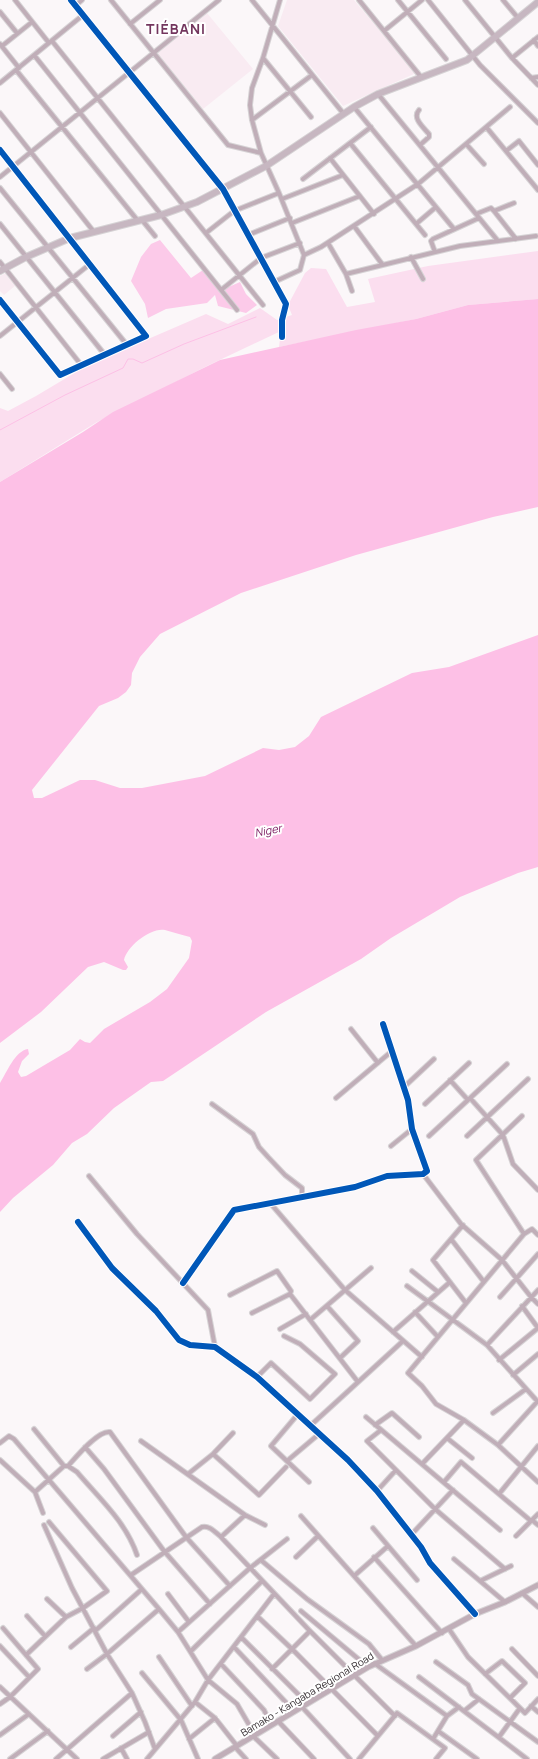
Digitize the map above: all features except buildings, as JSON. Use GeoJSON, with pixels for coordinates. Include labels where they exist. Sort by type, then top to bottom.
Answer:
{"type":"FeatureCollection","features":[{"type":"Feature","properties":{"kind":"main road"},"geometry":{"type":"LineString","coordinates":[[2,270],[26,257],[70,238],[186,207],[223,189],[266,166],[343,113],[378,94],[460,63],[473,56],[538,2]]}},
{"type":"Feature","properties":{"kind":"street"},"geometry":{"type":"LineString","coordinates":[[15,0],[32,22],[51,42],[98,98],[263,305]]}},
{"type":"Feature","properties":{"kind":"street"},"geometry":{"type":"LineString","coordinates":[[71,0],[223,189],[286,304],[282,320],[282,337]]}},
{"type":"Feature","properties":{"kind":"street"},"geometry":{"type":"LineString","coordinates":[[75,6],[82,0]]}},
{"type":"Feature","properties":{"kind":"street"},"geometry":{"type":"LineString","coordinates":[[111,0],[228,144],[261,153]]}},
{"type":"Feature","properties":{"kind":"street"},"geometry":{"type":"LineString","coordinates":[[130,24],[160,0]]}},
{"type":"Feature","properties":{"kind":"street"},"geometry":{"type":"LineString","coordinates":[[252,0],[343,113]]}},
{"type":"Feature","properties":{"kind":"street"},"geometry":{"type":"LineString","coordinates":[[274,282],[300,270],[304,255],[282,199],[261,153],[252,120],[250,105],[252,88],[263,58],[280,0]]}},
{"type":"Feature","properties":{"kind":"street"},"geometry":{"type":"LineString","coordinates":[[359,0],[421,77]]}},
{"type":"Feature","properties":{"kind":"street"},"geometry":{"type":"LineString","coordinates":[[398,0],[446,59]]}},
{"type":"Feature","properties":{"kind":"street"},"geometry":{"type":"LineString","coordinates":[[384,31],[422,0]]}},
{"type":"Feature","properties":{"kind":"street"},"geometry":{"type":"LineString","coordinates":[[428,0],[473,56],[538,123]]}},
{"type":"Feature","properties":{"kind":"street"},"geometry":{"type":"LineString","coordinates":[[465,0],[512,58],[538,85]]}},
{"type":"Feature","properties":{"kind":"street"},"geometry":{"type":"LineString","coordinates":[[503,0],[518,18]]}},
{"type":"Feature","properties":{"kind":"street"},"geometry":{"type":"LineString","coordinates":[[0,177],[217,1]]}},
{"type":"Feature","properties":{"kind":"street"},"geometry":{"type":"LineString","coordinates":[[0,12],[17,33]]}},
{"type":"Feature","properties":{"kind":"street"},"geometry":{"type":"LineString","coordinates":[[0,83],[83,15]]}},
{"type":"Feature","properties":{"kind":"street"},"geometry":{"type":"LineString","coordinates":[[32,22],[1,45],[62,127],[155,236]]}},
{"type":"Feature","properties":{"kind":"street"},"geometry":{"type":"LineString","coordinates":[[512,58],[538,37]]}},
{"type":"Feature","properties":{"kind":"street"},"geometry":{"type":"LineString","coordinates":[[534,40],[538,46]]}},
{"type":"Feature","properties":{"kind":"street"},"geometry":{"type":"LineString","coordinates":[[34,55],[237,310]]}},
{"type":"Feature","properties":{"kind":"street"},"geometry":{"type":"LineString","coordinates":[[263,58],[311,118]]}},
{"type":"Feature","properties":{"kind":"street"},"geometry":{"type":"LineString","coordinates":[[252,120],[312,75]]}},
{"type":"Feature","properties":{"kind":"street"},"geometry":{"type":"LineString","coordinates":[[531,78],[538,77]]}},
{"type":"Feature","properties":{"kind":"street"},"geometry":{"type":"LineString","coordinates":[[378,94],[498,242]]}},
{"type":"Feature","properties":{"kind":"street"},"geometry":{"type":"LineString","coordinates":[[354,107],[454,229]]}},
{"type":"Feature","properties":{"kind":"street"},"geometry":{"type":"LineString","coordinates":[[304,255],[328,243],[396,200],[467,145],[510,108]]}},
{"type":"Feature","properties":{"kind":"street"},"geometry":{"type":"LineString","coordinates":[[419,110],[417,113],[417,118],[429,134],[420,145]]}},
{"type":"Feature","properties":{"kind":"street"},"geometry":{"type":"LineString","coordinates":[[0,113],[94,232]]}},
{"type":"Feature","properties":{"kind":"street"},"geometry":{"type":"LineString","coordinates":[[303,178],[371,127]]}},
{"type":"Feature","properties":{"kind":"street"},"geometry":{"type":"LineString","coordinates":[[487,128],[537,187]]}},
{"type":"Feature","properties":{"kind":"street"},"geometry":{"type":"LineString","coordinates":[[506,151],[519,141],[538,164]]}},
{"type":"Feature","properties":{"kind":"street"},"geometry":{"type":"LineString","coordinates":[[350,143],[425,235]]}},
{"type":"Feature","properties":{"kind":"street"},"geometry":{"type":"LineString","coordinates":[[467,145],[484,164]]}},
{"type":"Feature","properties":{"kind":"street"},"geometry":{"type":"LineString","coordinates":[[0,150],[146,336],[127,346],[105,354],[60,375],[0,300]]}},
{"type":"Feature","properties":{"kind":"street"},"geometry":{"type":"LineString","coordinates":[[330,158],[374,214]]}},
{"type":"Feature","properties":{"kind":"street"},"geometry":{"type":"LineString","coordinates":[[282,199],[343,175]]}},
{"type":"Feature","properties":{"kind":"street"},"geometry":{"type":"LineString","coordinates":[[0,188],[127,346]]}},
{"type":"Feature","properties":{"kind":"street"},"geometry":{"type":"LineString","coordinates":[[206,233],[234,211],[279,193]]}},
{"type":"Feature","properties":{"kind":"street"},"geometry":{"type":"LineString","coordinates":[[292,224],[360,196]]}},
{"type":"Feature","properties":{"kind":"street"},"geometry":{"type":"LineString","coordinates":[[494,211],[514,203]]}},
{"type":"Feature","properties":{"kind":"street"},"geometry":{"type":"LineString","coordinates":[[416,224],[436,207]]}},
{"type":"Feature","properties":{"kind":"street"},"geometry":{"type":"LineString","coordinates":[[435,252],[431,241],[490,208],[516,239]]}},
{"type":"Feature","properties":{"kind":"street"},"geometry":{"type":"LineString","coordinates":[[248,235],[290,218]]}},
{"type":"Feature","properties":{"kind":"street"},"geometry":{"type":"LineString","coordinates":[[0,224],[105,354]]}},
{"type":"Feature","properties":{"kind":"street"},"geometry":{"type":"LineString","coordinates":[[354,226],[382,264]]}},
{"type":"Feature","properties":{"kind":"street"},"geometry":{"type":"LineString","coordinates":[[346,274],[460,246],[536,236]]}},
{"type":"Feature","properties":{"kind":"street"},"geometry":{"type":"LineString","coordinates":[[221,290],[261,258],[300,243]]}},
{"type":"Feature","properties":{"kind":"street"},"geometry":{"type":"LineString","coordinates":[[328,243],[346,274],[352,291]]}},
{"type":"Feature","properties":{"kind":"street"},"geometry":{"type":"LineString","coordinates":[[411,257],[423,279]]}},
{"type":"Feature","properties":{"kind":"street"},"geometry":{"type":"LineString","coordinates":[[0,262],[2,270],[36,307],[82,366]]}},
{"type":"Feature","properties":{"kind":"street"},"geometry":{"type":"LineString","coordinates":[[0,336],[90,264]]}},
{"type":"Feature","properties":{"kind":"street"},"geometry":{"type":"LineString","coordinates":[[1,376],[12,389]]}},
{"type":"Feature","properties":{"kind":"street"},"geometry":{"type":"LineString","coordinates":[[183,1283],[234,1210],[355,1187],[387,1176],[423,1174],[427,1171],[412,1129],[408,1100],[383,1024]]}},
{"type":"Feature","properties":{"kind":"street"},"geometry":{"type":"LineString","coordinates":[[351,1029],[378,1063]]}},
{"type":"Feature","properties":{"kind":"street"},"geometry":{"type":"LineString","coordinates":[[336,1098],[392,1051]]}},
{"type":"Feature","properties":{"kind":"street"},"geometry":{"type":"LineString","coordinates":[[404,1087],[434,1059]]}},
{"type":"Feature","properties":{"kind":"street"},"geometry":{"type":"LineString","coordinates":[[425,1104],[469,1063]]}},
{"type":"Feature","properties":{"kind":"street"},"geometry":{"type":"LineString","coordinates":[[429,1136],[507,1064]]}},
{"type":"Feature","properties":{"kind":"street"},"geometry":{"type":"LineString","coordinates":[[467,1136],[528,1079]]}},
{"type":"Feature","properties":{"kind":"street"},"geometry":{"type":"LineString","coordinates":[[450,1080],[503,1135],[513,1164],[538,1190]]}},
{"type":"Feature","properties":{"kind":"street"},"geometry":{"type":"LineString","coordinates":[[212,1104],[253,1134],[259,1147],[268,1157],[285,1175],[302,1188],[302,1197]]}},
{"type":"Feature","properties":{"kind":"street"},"geometry":{"type":"LineString","coordinates":[[522,1116],[476,1160],[524,1234]]}},
{"type":"Feature","properties":{"kind":"street"},"geometry":{"type":"LineString","coordinates":[[391,1146],[412,1129]]}},
{"type":"Feature","properties":{"kind":"street"},"geometry":{"type":"LineString","coordinates":[[423,1174],[463,1225],[502,1260],[538,1304]]}},
{"type":"Feature","properties":{"kind":"street"},"geometry":{"type":"LineString","coordinates":[[89,1176],[137,1234],[208,1310],[215,1347]]}},
{"type":"Feature","properties":{"kind":"street"},"geometry":{"type":"LineString","coordinates":[[271,1204],[345,1290],[422,1357]]}},
{"type":"Feature","properties":{"kind":"street"},"geometry":{"type":"LineString","coordinates":[[78,1222],[112,1268],[156,1311],[179,1340],[190,1346],[215,1347],[257,1378],[348,1460],[377,1491],[411,1535],[430,1563],[475,1614]]}},
{"type":"Feature","properties":{"kind":"street"},"geometry":{"type":"LineString","coordinates":[[463,1225],[433,1260],[466,1303]]}},
{"type":"Feature","properties":{"kind":"street"},"geometry":{"type":"LineString","coordinates":[[538,1235],[532,1229],[524,1234],[408,1373],[422,1386],[436,1404],[464,1420],[498,1445],[538,1482]]}},
{"type":"Feature","properties":{"kind":"street"},"geometry":{"type":"LineString","coordinates":[[451,1239],[484,1282]]}},
{"type":"Feature","properties":{"kind":"street"},"geometry":{"type":"LineString","coordinates":[[500,1297],[538,1254]]}},
{"type":"Feature","properties":{"kind":"street"},"geometry":{"type":"LineString","coordinates":[[310,1320],[371,1268]]}},
{"type":"Feature","properties":{"kind":"street"},"geometry":{"type":"LineString","coordinates":[[230,1295],[277,1271],[291,1291],[290,1294],[358,1382]]}},
{"type":"Feature","properties":{"kind":"street"},"geometry":{"type":"LineString","coordinates":[[412,1271],[438,1292]]}},
{"type":"Feature","properties":{"kind":"street"},"geometry":{"type":"LineString","coordinates":[[393,1332],[450,1282]]}},
{"type":"Feature","properties":{"kind":"street"},"geometry":{"type":"LineString","coordinates":[[407,1286],[487,1346],[538,1402],[498,1445]]}},
{"type":"Feature","properties":{"kind":"street"},"geometry":{"type":"LineString","coordinates":[[487,1346],[538,1290]]}},
{"type":"Feature","properties":{"kind":"street"},"geometry":{"type":"LineString","coordinates":[[252,1314],[290,1294]]}},
{"type":"Feature","properties":{"kind":"street"},"geometry":{"type":"LineString","coordinates":[[327,1306],[358,1341],[340,1358]]}},
{"type":"Feature","properties":{"kind":"street"},"geometry":{"type":"LineString","coordinates":[[500,1360],[538,1328],[522,1306]]}},
{"type":"Feature","properties":{"kind":"street"},"geometry":{"type":"LineString","coordinates":[[415,1312],[438,1337]]}},
{"type":"Feature","properties":{"kind":"street"},"geometry":{"type":"LineString","coordinates":[[280,1329],[306,1314]]}},
{"type":"Feature","properties":{"kind":"street"},"geometry":{"type":"LineString","coordinates":[[257,1378],[270,1363],[310,1399],[335,1374],[300,1344],[284,1336]]}},
{"type":"Feature","properties":{"kind":"street"},"geometry":{"type":"LineString","coordinates":[[310,1426],[404,1341]]}},
{"type":"Feature","properties":{"kind":"street"},"geometry":{"type":"LineString","coordinates":[[513,1375],[538,1354]]}},
{"type":"Feature","properties":{"kind":"street"},"geometry":{"type":"LineString","coordinates":[[493,1413],[526,1389]]}},
{"type":"Feature","properties":{"kind":"street"},"geometry":{"type":"LineString","coordinates":[[375,1425],[392,1413],[419,1437]]}},
{"type":"Feature","properties":{"kind":"street"},"geometry":{"type":"LineString","coordinates":[[298,1414],[271,1446],[309,1482]]}},
{"type":"Feature","properties":{"kind":"street"},"geometry":{"type":"LineString","coordinates":[[366,1417],[500,1530]]}},
{"type":"Feature","properties":{"kind":"street"},"geometry":{"type":"LineString","coordinates":[[422,1464],[464,1420]]}},
{"type":"Feature","properties":{"kind":"street"},"geometry":{"type":"LineString","coordinates":[[34,1429],[66,1466],[77,1472],[122,1525],[133,1543],[137,1555]]}},
{"type":"Feature","properties":{"kind":"street"},"geometry":{"type":"LineString","coordinates":[[381,1430],[367,1441],[435,1509],[505,1569]]}},
{"type":"Feature","properties":{"kind":"street"},"geometry":{"type":"LineString","coordinates":[[35,1492],[66,1466],[84,1447],[106,1431],[110,1432],[186,1537],[230,1586]]}},
{"type":"Feature","properties":{"kind":"street"},"geometry":{"type":"LineString","coordinates":[[188,1474],[213,1454],[233,1433]]}},
{"type":"Feature","properties":{"kind":"street"},"geometry":{"type":"LineString","coordinates":[[287,1462],[319,1434]]}},
{"type":"Feature","properties":{"kind":"street"},"geometry":{"type":"LineString","coordinates":[[0,1443],[6,1437],[11,1437],[131,1575],[178,1632],[191,1650],[208,1680],[237,1704],[254,1735],[277,1759]]}},
{"type":"Feature","properties":{"kind":"street"},"geometry":{"type":"LineString","coordinates":[[447,1438],[472,1458]]}},
{"type":"Feature","properties":{"kind":"street"},"geometry":{"type":"LineString","coordinates":[[141,1441],[245,1515],[265,1525]]}},
{"type":"Feature","properties":{"kind":"street"},"geometry":{"type":"LineString","coordinates":[[499,1494],[538,1446]]}},
{"type":"Feature","properties":{"kind":"street"},"geometry":{"type":"LineString","coordinates":[[84,1447],[104,1469],[164,1551],[210,1604]]}},
{"type":"Feature","properties":{"kind":"street"},"geometry":{"type":"LineString","coordinates":[[213,1454],[259,1495],[286,1467]]}},
{"type":"Feature","properties":{"kind":"street"},"geometry":{"type":"LineString","coordinates":[[1,1462],[35,1492],[43,1513]]}},
{"type":"Feature","properties":{"kind":"street"},"geometry":{"type":"LineString","coordinates":[[444,1482],[461,1462],[538,1526]]}},
{"type":"Feature","properties":{"kind":"street"},"geometry":{"type":"LineString","coordinates":[[377,1491],[396,1470]]}},
{"type":"Feature","properties":{"kind":"street"},"geometry":{"type":"LineString","coordinates":[[411,1535],[453,1490]]}},
{"type":"Feature","properties":{"kind":"street"},"geometry":{"type":"LineString","coordinates":[[516,1536],[538,1514]]}},
{"type":"Feature","properties":{"kind":"street"},"geometry":{"type":"LineString","coordinates":[[220,1537],[245,1515]]}},
{"type":"Feature","properties":{"kind":"street"},"geometry":{"type":"LineString","coordinates":[[301,1516],[416,1646]]}},
{"type":"Feature","properties":{"kind":"street"},"geometry":{"type":"LineString","coordinates":[[26,1654],[66,1617],[83,1608],[107,1591],[49,1522]]}},
{"type":"Feature","properties":{"kind":"street"},"geometry":{"type":"LineString","coordinates":[[44,1525],[66,1577],[107,1654],[132,1693],[155,1749]]}},
{"type":"Feature","properties":{"kind":"street"},"geometry":{"type":"LineString","coordinates":[[131,1575],[164,1551],[205,1526],[220,1537],[353,1675],[395,1716]]}},
{"type":"Feature","properties":{"kind":"street"},"geometry":{"type":"LineString","coordinates":[[373,1528],[417,1580]]}},
{"type":"Feature","properties":{"kind":"street"},"geometry":{"type":"LineString","coordinates":[[296,1557],[318,1536]]}},
{"type":"Feature","properties":{"kind":"street"},"geometry":{"type":"LineString","coordinates":[[178,1632],[250,1568],[287,1539]]}},
{"type":"Feature","properties":{"kind":"street"},"geometry":{"type":"LineString","coordinates":[[354,1576],[388,1546]]}},
{"type":"Feature","properties":{"kind":"street"},"geometry":{"type":"LineString","coordinates":[[374,1557],[442,1633]]}},
{"type":"Feature","properties":{"kind":"street"},"geometry":{"type":"LineString","coordinates":[[454,1559],[505,1602]]}},
{"type":"Feature","properties":{"kind":"street"},"geometry":{"type":"LineString","coordinates":[[262,1560],[307,1599],[369,1644],[382,1660]]}},
{"type":"Feature","properties":{"kind":"street"},"geometry":{"type":"LineString","coordinates":[[480,1581],[511,1566]]}},
{"type":"Feature","properties":{"kind":"street"},"geometry":{"type":"LineString","coordinates":[[191,1650],[262,1581]]}},
{"type":"Feature","properties":{"kind":"street","name":"Bamako - Kangaba Regional Road"},"geometry":{"type":"LineString","coordinates":[[215,1759],[374,1663],[416,1646],[475,1614],[505,1602],[538,1585]]}},
{"type":"Feature","properties":{"kind":"street"},"geometry":{"type":"LineString","coordinates":[[71,1647],[142,1589]]}},
{"type":"Feature","properties":{"kind":"street"},"geometry":{"type":"LineString","coordinates":[[522,1593],[538,1607]]}},
{"type":"Feature","properties":{"kind":"street"},"geometry":{"type":"LineString","coordinates":[[168,1594],[189,1622]]}},
{"type":"Feature","properties":{"kind":"street"},"geometry":{"type":"LineString","coordinates":[[147,1759],[181,1720],[208,1680],[274,1594]]}},
{"type":"Feature","properties":{"kind":"street"},"geometry":{"type":"LineString","coordinates":[[47,1599],[66,1617]]}},
{"type":"Feature","properties":{"kind":"street"},"geometry":{"type":"LineString","coordinates":[[88,1669],[159,1609]]}},
{"type":"Feature","properties":{"kind":"street"},"geometry":{"type":"LineString","coordinates":[[302,1611],[368,1667]]}},
{"type":"Feature","properties":{"kind":"street"},"geometry":{"type":"LineString","coordinates":[[27,1616],[45,1636]]}},
{"type":"Feature","properties":{"kind":"street"},"geometry":{"type":"LineString","coordinates":[[257,1616],[292,1649],[378,1736]]}},
{"type":"Feature","properties":{"kind":"street"},"geometry":{"type":"LineString","coordinates":[[0,1704],[10,1697],[38,1669],[3,1628]]}},
{"type":"Feature","properties":{"kind":"street"},"geometry":{"type":"LineString","coordinates":[[449,1629],[468,1657],[525,1713],[538,1699]]}},
{"type":"Feature","properties":{"kind":"street"},"geometry":{"type":"LineString","coordinates":[[272,1669],[310,1631]]}},
{"type":"Feature","properties":{"kind":"street"},"geometry":{"type":"LineString","coordinates":[[241,1637],[307,1703]]}},
{"type":"Feature","properties":{"kind":"street"},"geometry":{"type":"LineString","coordinates":[[0,1646],[29,1677]]}},
{"type":"Feature","properties":{"kind":"street"},"geometry":{"type":"LineString","coordinates":[[234,1647],[294,1711]]}},
{"type":"Feature","properties":{"kind":"street"},"geometry":{"type":"LineString","coordinates":[[512,1649],[538,1676]]}},
{"type":"Feature","properties":{"kind":"street"},"geometry":{"type":"LineString","coordinates":[[159,1657],[193,1704],[214,1718],[246,1759]]}},
{"type":"Feature","properties":{"kind":"street"},"geometry":{"type":"LineString","coordinates":[[485,1674],[502,1661],[525,1683],[510,1698]]}},
{"type":"Feature","properties":{"kind":"street"},"geometry":{"type":"LineString","coordinates":[[436,1662],[468,1685],[472,1694],[538,1742]]}},
{"type":"Feature","properties":{"kind":"street"},"geometry":{"type":"LineString","coordinates":[[374,1663],[447,1716]]}},
{"type":"Feature","properties":{"kind":"street"},"geometry":{"type":"LineString","coordinates":[[221,1664],[264,1710],[271,1726]]}},
{"type":"Feature","properties":{"kind":"street"},"geometry":{"type":"LineString","coordinates":[[142,1673],[181,1720],[198,1759]]}},
{"type":"Feature","properties":{"kind":"street"},"geometry":{"type":"LineString","coordinates":[[419,1677],[526,1759]]}},
{"type":"Feature","properties":{"kind":"street"},"geometry":{"type":"LineString","coordinates":[[0,1687],[77,1759]]}},
{"type":"Feature","properties":{"kind":"street"},"geometry":{"type":"LineString","coordinates":[[56,1759],[132,1693]]}},
{"type":"Feature","properties":{"kind":"street"},"geometry":{"type":"LineString","coordinates":[[464,1711],[479,1699]]}},
{"type":"Feature","properties":{"kind":"street"},"geometry":{"type":"LineString","coordinates":[[531,1706],[538,1712]]}},
{"type":"Feature","properties":{"kind":"street"},"geometry":{"type":"LineString","coordinates":[[302,1707],[350,1759]]}},
{"type":"Feature","properties":{"kind":"street"},"geometry":{"type":"LineString","coordinates":[[432,1739],[447,1716],[459,1707]]}},
{"type":"Feature","properties":{"kind":"street"},"geometry":{"type":"LineString","coordinates":[[498,1737],[520,1708]]}},
{"type":"Feature","properties":{"kind":"street"},"geometry":{"type":"LineString","coordinates":[[113,1736],[141,1712]]}},
{"type":"Feature","properties":{"kind":"street"},"geometry":{"type":"LineString","coordinates":[[359,1759],[397,1713],[445,1748],[436,1759]]}},
{"type":"Feature","properties":{"kind":"street"},"geometry":{"type":"LineString","coordinates":[[0,1735],[29,1714]]}},
{"type":"Feature","properties":{"kind":"street"},"geometry":{"type":"LineString","coordinates":[[189,1739],[214,1718]]}},
{"type":"Feature","properties":{"kind":"street"},"geometry":{"type":"LineString","coordinates":[[278,1721],[314,1759]]}},
{"type":"Feature","properties":{"kind":"street"},"geometry":{"type":"LineString","coordinates":[[10,1759],[48,1731]]}},
{"type":"Feature","properties":{"kind":"street"},"geometry":{"type":"LineString","coordinates":[[438,1731],[478,1759]]}},
{"type":"Feature","properties":{"kind":"street"},"geometry":{"type":"LineString","coordinates":[[103,1759],[149,1732]]}},
{"type":"Feature","properties":{"kind":"street"},"geometry":{"type":"LineString","coordinates":[[121,1748],[127,1759]]}},
{"type":"Feature","properties":{"kind":"street"},"geometry":{"type":"LineString","coordinates":[[467,1759],[471,1754]]}},
{"type":"Feature","properties":{"kind":"shaded area"},"geometry":{"type":"Polygon","coordinates":[[[287,0],[354,0],[416,73],[343,106],[278,26],[287,0]]]}},
{"type":"Feature","properties":{"kind":"shaded area"},"geometry":{"type":"Polygon","coordinates":[[[207,13],[253,69],[203,109],[157,53],[207,13]]]}},
{"type":"Feature","properties":{"kind":"shaded area"},"geometry":{"type":"Polygon","coordinates":[[[160,240],[191,278],[203,270],[224,289],[240,282],[246,294],[257,305],[246,313],[218,306],[215,295],[207,303],[166,309],[148,318],[145,304],[131,281],[141,257],[151,244],[160,240]]]}},
{"type":"Feature","properties":{"kind":"shaded area"},"geometry":{"type":"Polygon","coordinates":[[[538,251],[538,299],[468,305],[416,319],[279,347],[281,331],[207,366],[97,422],[0,482],[0,408],[8,411],[88,365],[206,314],[228,324],[260,308],[277,320],[292,315],[288,305],[305,273],[311,268],[326,269],[347,307],[375,302],[368,279],[428,266],[538,251]]]}},
{"type":"Feature","properties":{"kind":"shaded area"},"geometry":{"type":"Polygon","coordinates":[[[6,273],[16,285],[4,295],[0,291],[0,276],[6,273]]]}},
{"type":"Feature","properties":{"kind":"water","name":"Niger"},"geometry":{"type":"Polygon","coordinates":[[[538,299],[538,507],[493,517],[356,555],[241,593],[160,634],[140,657],[132,673],[131,685],[126,692],[118,698],[99,706],[32,790],[34,798],[42,798],[80,780],[95,780],[120,788],[142,788],[205,776],[263,748],[279,750],[295,747],[309,736],[321,717],[412,673],[449,667],[538,635],[538,867],[518,873],[460,897],[391,938],[361,959],[266,1012],[163,1081],[151,1082],[114,1108],[87,1134],[72,1143],[53,1165],[13,1198],[0,1212],[0,1083],[15,1058],[23,1051],[28,1049],[29,1054],[22,1061],[18,1072],[21,1077],[26,1076],[70,1050],[80,1039],[90,1043],[104,1029],[150,1002],[167,989],[189,958],[192,941],[190,937],[165,930],[153,931],[147,934],[130,949],[126,955],[124,960],[128,967],[126,970],[104,962],[88,967],[41,1012],[0,1043],[0,482],[83,432],[113,412],[220,360],[356,330],[416,319],[468,305],[538,299]]]}},
{"type":"Feature","properties":{"kind":"waterway"},"geometry":{"type":"LineString","coordinates":[[0,430],[65,395],[123,368],[128,359],[133,359],[142,363],[184,344],[256,317]]}},
{"type":"Feature","properties":{"kind":"cycle path"},"geometry":{"type":"LineString","coordinates":[[71,0],[223,189],[286,304],[282,320],[282,337]]}},
{"type":"Feature","properties":{"kind":"cycle path"},"geometry":{"type":"LineString","coordinates":[[0,150],[146,336],[60,375],[0,300]]}},
{"type":"Feature","properties":{"kind":"cycle path"},"geometry":{"type":"LineString","coordinates":[[183,1283],[234,1210],[355,1187],[387,1176],[423,1174],[427,1171],[412,1129],[408,1100],[383,1024]]}},
{"type":"Feature","properties":{"kind":"cycle path"},"geometry":{"type":"LineString","coordinates":[[78,1222],[112,1268],[156,1311],[179,1340],[190,1345],[215,1347],[257,1377],[348,1460],[377,1491],[421,1547],[430,1563],[475,1614]]}},
{"type":"Feature","properties":{"kind":"district","name":"TIÉBANI"},"geometry":{"type":"Point","coordinates":[176,28]}}]}
